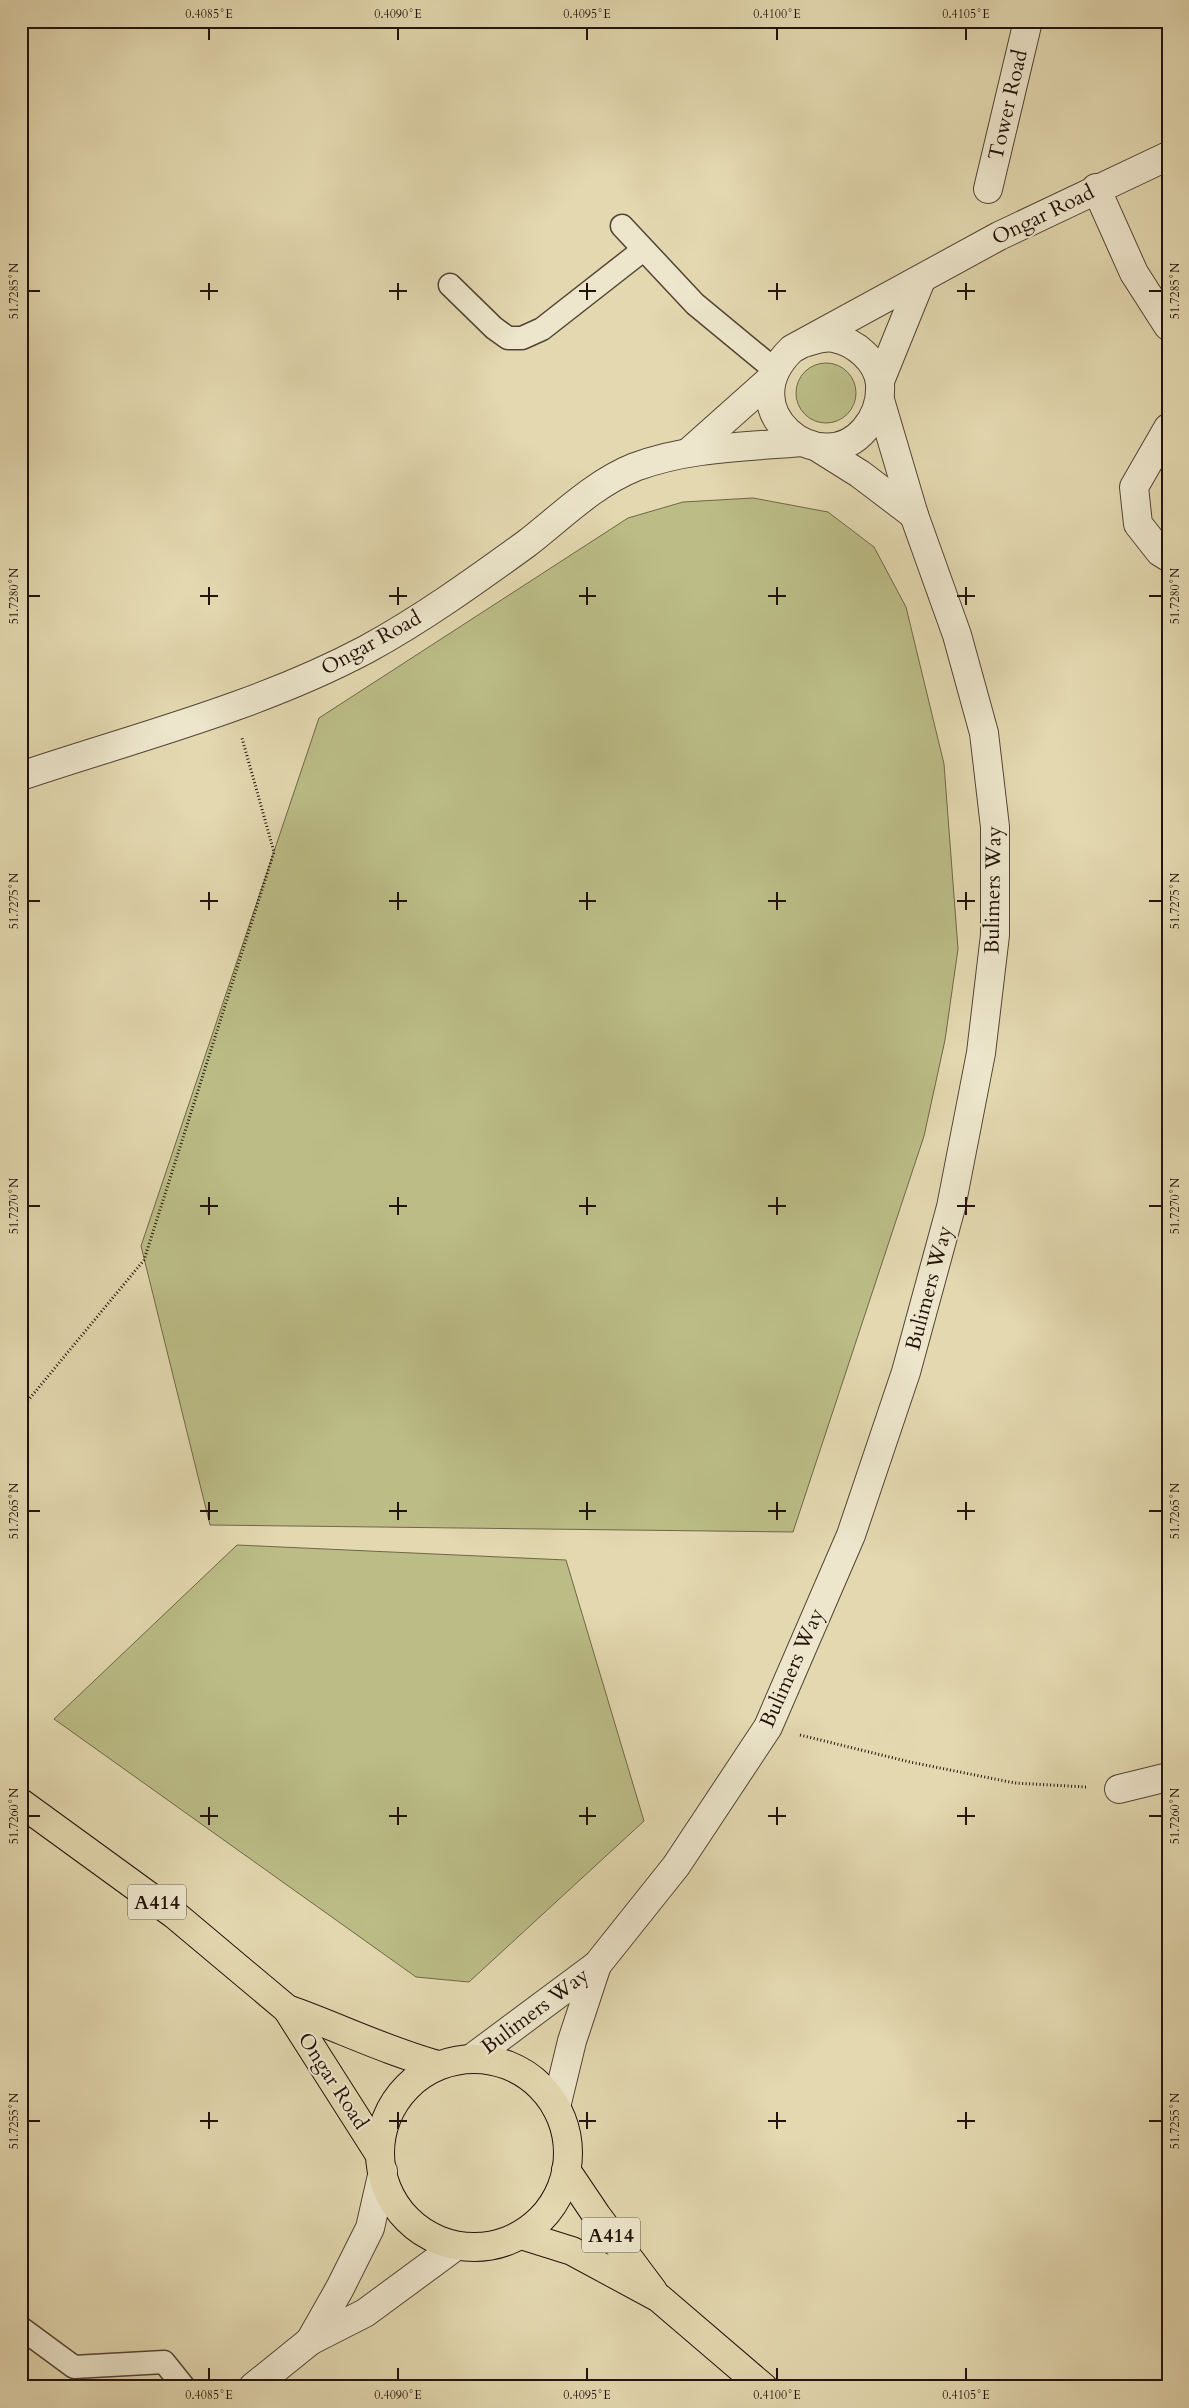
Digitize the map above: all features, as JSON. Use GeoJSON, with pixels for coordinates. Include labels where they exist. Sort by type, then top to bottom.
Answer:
{"type":"FeatureCollection","features":[{"type":"Feature","properties":{"kind":"highway","name":"Ongar Road"},"geometry":{"type":"LineString","coordinates":[[21,1803],[175,1914],[287,2009],[381,2162],[395,2204],[415,2227],[434,2239],[456,2246],[478,2248],[500,2244],[521,2235],[542,2218],[558,2196],[566,2170],[568,2149],[564,2127],[556,2107],[544,2091],[529,2077],[512,2067],[472,2058]]}},
{"type":"Feature","properties":{"kind":"highway","name":"Ongar Road"},"geometry":{"type":"LineString","coordinates":[[287,2009],[344,2030],[402,2055],[438,2065]]}},
{"type":"Feature","properties":{"kind":"highway"},"geometry":{"type":"LineString","coordinates":[[381,2162],[384,2122],[398,2096],[414,2079],[438,2065],[472,2058]]}},
{"type":"Feature","properties":{"kind":"highway","name":"A414"},"geometry":{"type":"LineString","coordinates":[[566,2170],[597,2216],[659,2298]]}},
{"type":"Feature","properties":{"kind":"highway","name":"A414"},"geometry":{"type":"LineString","coordinates":[[521,2235],[572,2250],[659,2298],[763,2387]]}},
{"type":"Feature","properties":{"kind":"street","name":"Tower Road"},"geometry":{"type":"LineString","coordinates":[[988,190],[1028,21]]}},
{"type":"Feature","properties":{"kind":"street","name":"Ongar Road"},"geometry":{"type":"LineString","coordinates":[[689,452],[773,374],[792,349],[999,236],[1096,188],[1168,156]]}},
{"type":"Feature","properties":{"kind":"street"},"geometry":{"type":"LineString","coordinates":[[1096,188],[1134,273],[1168,326]]}},
{"type":"Feature","properties":{"kind":"street","name":"Ongar Road"},"geometry":{"type":"LineString","coordinates":[[21,776],[234,708],[367,649],[437,606],[518,549],[579,499],[634,468],[689,452],[809,444],[842,445],[860,436],[874,419],[880,390],[921,280]]}},
{"type":"Feature","properties":{"kind":"street","name":"Ongar Road"},"geometry":{"type":"LineString","coordinates":[[804,342],[818,338],[833,338],[853,344],[872,362],[880,390]]}},
{"type":"Feature","properties":{"kind":"street"},"geometry":{"type":"LineString","coordinates":[[773,374],[770,396],[774,414],[784,429],[860,474],[914,515]]}},
{"type":"Feature","properties":{"kind":"street","name":"Bulimers Way"},"geometry":{"type":"LineString","coordinates":[[472,2058],[597,1964],[676,1866],[768,1727],[851,1535],[906,1372],[951,1207],[981,1053],[995,935],[995,827],[984,733],[957,635],[914,515],[880,390]]}},
{"type":"Feature","properties":{"kind":"street"},"geometry":{"type":"LineString","coordinates":[[1168,428],[1134,487],[1138,524],[1160,552],[1168,557]]}},
{"type":"Feature","properties":{"kind":"street"},"geometry":{"type":"LineString","coordinates":[[1119,1789],[1168,1777]]}},
{"type":"Feature","properties":{"kind":"street","name":"Bulimers Way"},"geometry":{"type":"LineString","coordinates":[[556,2107],[572,2041],[597,1964]]}},
{"type":"Feature","properties":{"kind":"street"},"geometry":{"type":"LineString","coordinates":[[310,2341],[340,2288],[370,2228],[381,2162]]}},
{"type":"Feature","properties":{"kind":"street"},"geometry":{"type":"LineString","coordinates":[[253,2387],[310,2341],[365,2313],[456,2246]]}},
{"type":"Feature","properties":{"kind":"lane"},"geometry":{"type":"LineString","coordinates":[[622,226],[695,304],[773,374]]}},
{"type":"Feature","properties":{"kind":"lane"},"geometry":{"type":"LineString","coordinates":[[450,285],[494,328],[508,338],[522,338],[542,329],[643,250]]}},
{"type":"Feature","properties":{"kind":"lane"},"geometry":{"type":"LineString","coordinates":[[21,2328],[74,2367],[164,2362],[184,2387]]}},
{"type":"Feature","properties":{"kind":"path"},"geometry":{"type":"LineString","coordinates":[[21,1409],[144,1260],[274,852],[234,708]]}},
{"type":"Feature","properties":{"kind":"path"},"geometry":{"type":"LineString","coordinates":[[768,1727],[910,1762],[1015,1784],[1119,1789]]}},
{"type":"Feature","properties":{"kind":"green space"},"geometry":{"type":"Polygon","coordinates":[[[826,363],[843,368],[851,376],[856,393],[851,410],[843,418],[826,423],[809,418],[801,410],[796,393],[801,376],[809,368],[826,363]]]}},
{"type":"Feature","properties":{"kind":"green space"},"geometry":{"type":"Polygon","coordinates":[[[753,498],[828,512],[874,547],[906,607],[944,764],[958,949],[945,1040],[924,1136],[793,1532],[210,1525],[141,1246],[319,718],[628,518],[683,502],[753,498]]]}},
{"type":"Feature","properties":{"kind":"green space"},"geometry":{"type":"Polygon","coordinates":[[[237,1545],[566,1560],[644,1821],[469,1982],[416,1977],[54,1719],[237,1545]]]}}]}
